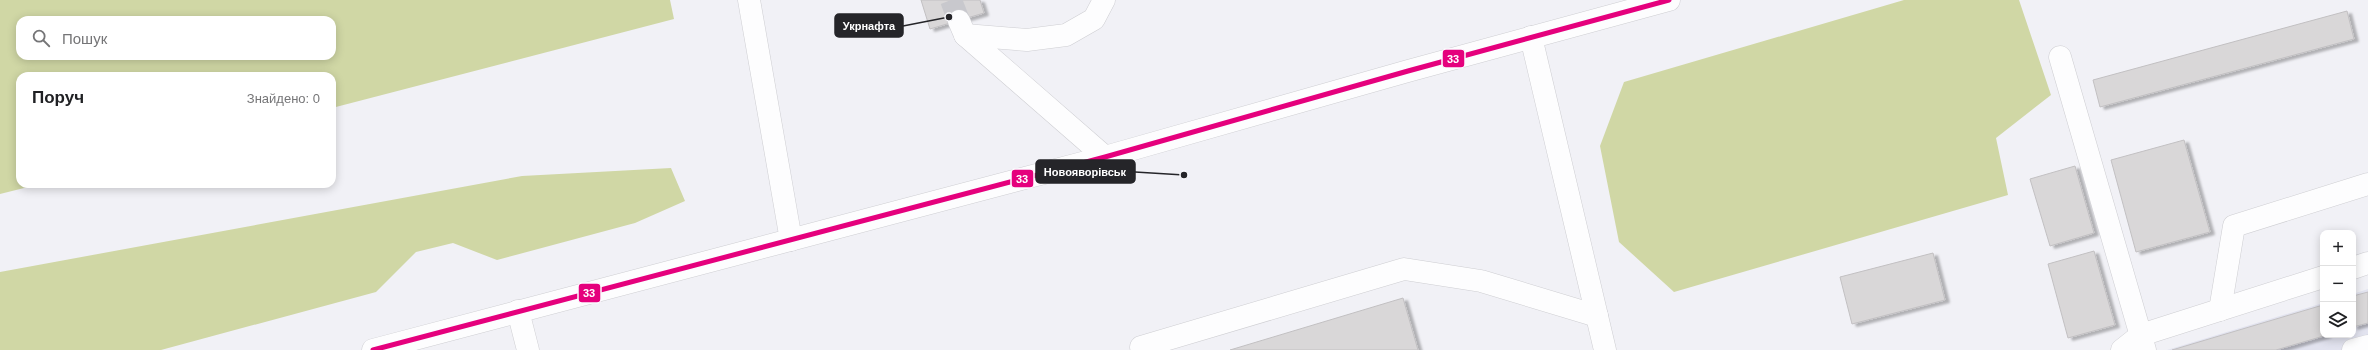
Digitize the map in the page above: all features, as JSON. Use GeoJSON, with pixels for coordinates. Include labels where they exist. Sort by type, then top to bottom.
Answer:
{"type":"FeatureCollection","features":[{"type":"Feature","properties":{"kind":"main road"},"geometry":{"type":"LineString","coordinates":[[749,0],[791,240]]}},
{"type":"Feature","properties":{"kind":"main road"},"geometry":{"type":"LineString","coordinates":[[1104,0],[1094,19],[1066,36],[1027,40],[962,28],[1105,157]]}},
{"type":"Feature","properties":{"kind":"main road"},"geometry":{"type":"LineString","coordinates":[[373,350],[1105,157],[1531,37],[1669,0]]}},
{"type":"Feature","properties":{"kind":"main road"},"geometry":{"type":"LineString","coordinates":[[1531,37],[1605,350]]}},
{"type":"Feature","properties":{"kind":"main road"},"geometry":{"type":"LineString","coordinates":[[2060,57],[2143,342]]}},
{"type":"Feature","properties":{"kind":"main road"},"geometry":{"type":"LineString","coordinates":[[2220,310],[2234,226],[2368,184]]}},
{"type":"Feature","properties":{"kind":"main road"},"geometry":{"type":"LineString","coordinates":[[2356,267],[2368,263]]}},
{"type":"Feature","properties":{"kind":"main road"},"geometry":{"type":"LineString","coordinates":[[1141,348],[1404,269],[1481,281],[1597,316]]}},
{"type":"Feature","properties":{"kind":"main road"},"geometry":{"type":"LineString","coordinates":[[2122,350],[2220,310],[2320,278]]}},
{"type":"Feature","properties":{"kind":"main road"},"geometry":{"type":"LineString","coordinates":[[518,311],[528,350]]}},
{"type":"Feature","properties":{"kind":"main road"},"geometry":{"type":"LineString","coordinates":[[2353,350],[2368,346]]}},
{"type":"Feature","properties":{"kind":"shaded area"},"geometry":{"type":"Polygon","coordinates":[[[2368,289],[2368,350],[2167,350],[2320,304],[2320,338],[2356,338],[2356,293],[2368,289]]]}},
{"type":"Feature","properties":{"kind":"green space"},"geometry":{"type":"Polygon","coordinates":[[[0,0],[670,0],[674,19],[336,107],[336,72],[16,72],[16,188],[24,188],[0,194],[0,0]]]}},
{"type":"Feature","properties":{"kind":"green space"},"geometry":{"type":"Polygon","coordinates":[[[1904,0],[2019,0],[2051,95],[1996,138],[2008,195],[1674,292],[1619,242],[1600,146],[1624,82],[1904,0]]]}},
{"type":"Feature","properties":{"kind":"green space"},"geometry":{"type":"Polygon","coordinates":[[[671,168],[685,201],[635,223],[497,260],[453,243],[416,252],[376,292],[161,350],[0,350],[0,272],[522,176],[671,168]]]}},
{"type":"Feature","properties":{"kind":"building"},"geometry":{"type":"Polygon","coordinates":[[[921,0],[980,0],[984,13],[930,29],[921,0]]]}},
{"type":"Feature","properties":{"kind":"building"},"geometry":{"type":"Polygon","coordinates":[[[2347,11],[2354,39],[2100,107],[2093,80],[2347,11]]]}},
{"type":"Feature","properties":{"kind":"building"},"geometry":{"type":"Polygon","coordinates":[[[2184,140],[2210,232],[2136,252],[2111,160],[2184,140]]]}},
{"type":"Feature","properties":{"kind":"building"},"geometry":{"type":"Polygon","coordinates":[[[2075,166],[2094,233],[2050,246],[2030,179],[2075,166]]]}},
{"type":"Feature","properties":{"kind":"building"},"geometry":{"type":"Polygon","coordinates":[[[2094,251],[2115,325],[2068,338],[2048,264],[2094,251]]]}},
{"type":"Feature","properties":{"kind":"building"},"geometry":{"type":"Polygon","coordinates":[[[1933,253],[1945,300],[1852,324],[1840,277],[1933,253]]]}},
{"type":"Feature","properties":{"kind":"building"},"geometry":{"type":"Polygon","coordinates":[[[2368,292],[2368,323],[2356,326],[2356,302],[2356,295],[2368,292]]]}},
{"type":"Feature","properties":{"kind":"building"},"geometry":{"type":"Polygon","coordinates":[[[1403,298],[1418,350],[1230,350],[1403,298]]]}},
{"type":"Feature","properties":{"kind":"building"},"geometry":{"type":"Polygon","coordinates":[[[2320,306],[2320,337],[2276,350],[2172,350],[2320,306]]]}},
{"type":"Feature","properties":{"kind":"tunnel"},"geometry":{"type":"LineString","coordinates":[[951,0],[959,21]]}},
{"type":"Feature","properties":{"kind":"transit line","name":"33"},"geometry":{"type":"LineString","coordinates":[[373,350],[1105,157],[1408,71],[1669,0]]}},
{"type":"Feature","properties":{"kind":"place","name":"Укрнафта"},"geometry":{"type":"Point","coordinates":[949,17]}},
{"type":"Feature","properties":{"kind":"place","name":"Новояворівськ"},"geometry":{"type":"Point","coordinates":[1184,175]}}]}
